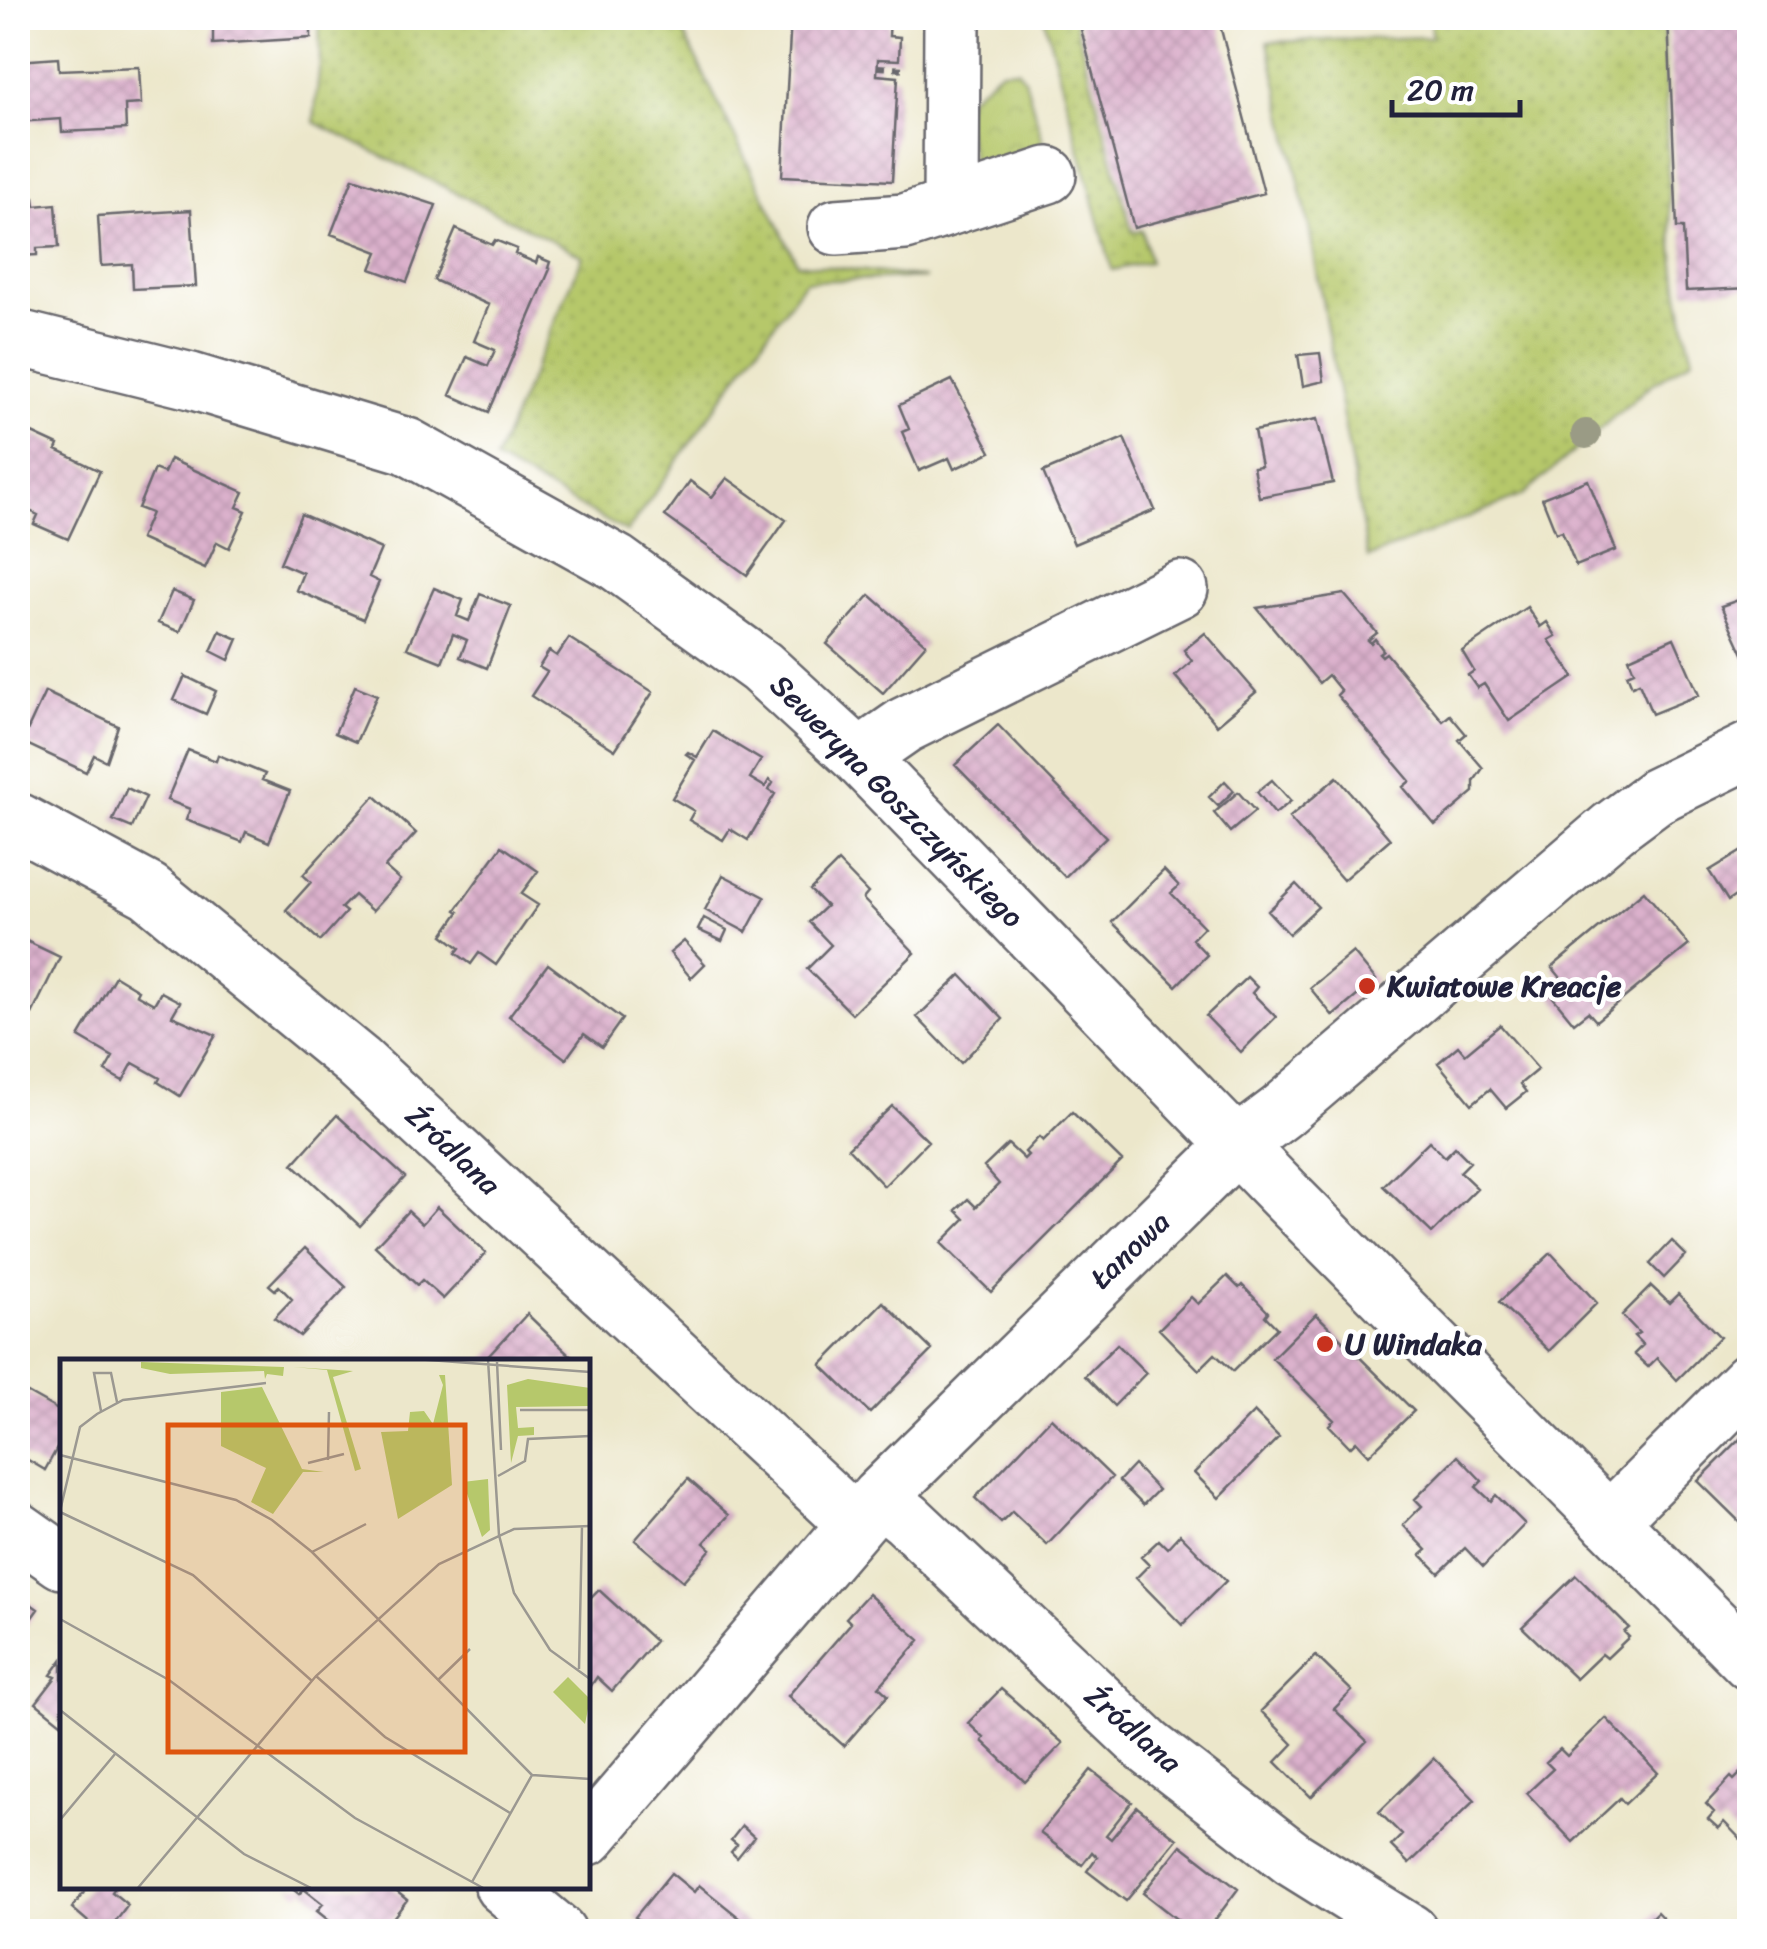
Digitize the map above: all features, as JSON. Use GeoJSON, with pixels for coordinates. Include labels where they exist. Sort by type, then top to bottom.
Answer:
{"type":"FeatureCollection","features":[{"type":"Feature","properties":{"kind":"street"},"geometry":{"type":"LineString","coordinates":[[951,206],[952,18]]}},
{"type":"Feature","properties":{"kind":"street"},"geometry":{"type":"LineString","coordinates":[[836,227],[905,222],[1048,175]]}},
{"type":"Feature","properties":{"kind":"street","name":"Seweryna Goszczyńskiego"},"geometry":{"type":"LineString","coordinates":[[18,338],[191,381],[406,446],[618,563],[761,666],[858,756],[1750,1662]]}},
{"type":"Feature","properties":{"kind":"street"},"geometry":{"type":"LineString","coordinates":[[858,756],[905,725],[1180,589]]}},
{"type":"Feature","properties":{"kind":"street","name":"Łanowa"},"geometry":{"type":"LineString","coordinates":[[590,1835],[868,1510],[1237,1145],[1281,1112],[1613,828],[1656,796],[1750,750]]}},
{"type":"Feature","properties":{"kind":"street","name":"Źródlana"},"geometry":{"type":"LineString","coordinates":[[18,820],[149,891],[358,1062],[868,1510],[907,1519],[1148,1747],[1293,1858],[1410,1932]]}},
{"type":"Feature","properties":{"kind":"street"},"geometry":{"type":"LineString","coordinates":[[1609,1521],[1750,1380]]}},
{"type":"Feature","properties":{"kind":"street"},"geometry":{"type":"LineString","coordinates":[[18,1530],[60,1560]]}},
{"type":"Feature","properties":{"kind":"green space"},"geometry":{"type":"Polygon","coordinates":[[[319,18],[676,18],[797,263],[926,278],[805,281],[627,532],[495,460],[583,256],[314,122],[320,61],[319,18]]]}},
{"type":"Feature","properties":{"kind":"green space"},"geometry":{"type":"Polygon","coordinates":[[[1044,18],[1074,18],[1132,231],[1142,230],[1150,262],[1112,270],[1044,18]]]}},
{"type":"Feature","properties":{"kind":"green space"},"geometry":{"type":"Polygon","coordinates":[[[1431,18],[1663,18],[1672,232],[1683,317],[1693,358],[1651,385],[1523,495],[1368,558],[1309,227],[1268,42],[1431,37],[1431,18]]]}},
{"type":"Feature","properties":{"kind":"green space"},"geometry":{"type":"Polygon","coordinates":[[[1017,69],[1025,79],[1048,159],[990,169],[973,161],[960,105],[1001,70],[1017,69]]]}},
{"type":"Feature","properties":{"kind":"building"},"geometry":{"type":"Polygon","coordinates":[[[213,18],[311,18],[311,38],[213,44],[213,18]]]}},
{"type":"Feature","properties":{"kind":"building"},"geometry":{"type":"Polygon","coordinates":[[[791,18],[890,18],[889,36],[900,37],[899,60],[878,59],[877,75],[898,77],[892,181],[782,176],[791,18]]]}},
{"type":"Feature","properties":{"kind":"building"},"geometry":{"type":"Polygon","coordinates":[[[1078,18],[1218,18],[1264,193],[1134,228],[1078,18]]]}},
{"type":"Feature","properties":{"kind":"building"},"geometry":{"type":"Polygon","coordinates":[[[1668,18],[1750,18],[1750,288],[1686,291],[1683,228],[1677,228],[1668,18]]]}},
{"type":"Feature","properties":{"kind":"building"},"geometry":{"type":"Polygon","coordinates":[[[58,58],[59,70],[139,67],[141,104],[125,105],[126,129],[62,132],[61,119],[18,122],[18,61],[58,58]]]}},
{"type":"Feature","properties":{"kind":"building"},"geometry":{"type":"Polygon","coordinates":[[[353,178],[436,205],[407,282],[371,269],[378,252],[331,234],[353,178]]]}},
{"type":"Feature","properties":{"kind":"building"},"geometry":{"type":"Polygon","coordinates":[[[34,198],[35,206],[56,204],[59,247],[37,248],[37,255],[18,256],[18,199],[34,198]]]}},
{"type":"Feature","properties":{"kind":"building"},"geometry":{"type":"Polygon","coordinates":[[[191,210],[196,286],[133,289],[132,264],[101,266],[98,216],[191,210]]]}},
{"type":"Feature","properties":{"kind":"building"},"geometry":{"type":"Polygon","coordinates":[[[456,229],[492,245],[495,240],[517,249],[515,254],[536,263],[538,257],[550,262],[489,412],[450,395],[467,357],[488,366],[495,350],[474,341],[489,305],[434,280],[456,229]]]}},
{"type":"Feature","properties":{"kind":"building"},"geometry":{"type":"Polygon","coordinates":[[[1320,353],[1324,381],[1303,386],[1298,355],[1320,353]]]}},
{"type":"Feature","properties":{"kind":"building"},"geometry":{"type":"Polygon","coordinates":[[[952,380],[991,452],[954,469],[949,458],[919,471],[902,432],[909,429],[899,405],[952,380]]]}},
{"type":"Feature","properties":{"kind":"building"},"geometry":{"type":"Polygon","coordinates":[[[1317,419],[1333,483],[1259,497],[1253,467],[1261,466],[1254,431],[1317,419]]]}},
{"type":"Feature","properties":{"kind":"building"},"geometry":{"type":"Polygon","coordinates":[[[32,433],[58,445],[56,450],[100,471],[68,539],[34,524],[38,515],[18,505],[18,463],[32,433]]]}},
{"type":"Feature","properties":{"kind":"building"},"geometry":{"type":"Polygon","coordinates":[[[1124,438],[1155,510],[1074,544],[1043,472],[1124,438]]]}},
{"type":"Feature","properties":{"kind":"building"},"geometry":{"type":"Polygon","coordinates":[[[170,459],[244,492],[237,507],[246,511],[229,548],[217,542],[205,568],[140,539],[151,513],[138,508],[154,469],[164,473],[170,459]]]}},
{"type":"Feature","properties":{"kind":"building"},"geometry":{"type":"Polygon","coordinates":[[[727,478],[786,520],[747,575],[665,516],[690,481],[712,497],[727,478]]]}},
{"type":"Feature","properties":{"kind":"building"},"geometry":{"type":"Polygon","coordinates":[[[1588,480],[1616,550],[1576,566],[1562,531],[1556,533],[1542,498],[1588,480]]]}},
{"type":"Feature","properties":{"kind":"building"},"geometry":{"type":"Polygon","coordinates":[[[301,514],[381,549],[369,577],[379,582],[363,619],[296,590],[303,573],[280,563],[301,514]]]}},
{"type":"Feature","properties":{"kind":"building"},"geometry":{"type":"Polygon","coordinates":[[[434,588],[463,600],[457,616],[469,621],[480,594],[511,606],[487,668],[460,657],[467,640],[453,634],[442,662],[407,648],[434,588]]]}},
{"type":"Feature","properties":{"kind":"building"},"geometry":{"type":"Polygon","coordinates":[[[172,591],[194,600],[180,632],[158,623],[172,591]]]}},
{"type":"Feature","properties":{"kind":"building"},"geometry":{"type":"Polygon","coordinates":[[[1344,594],[1377,633],[1368,640],[1371,643],[1375,639],[1383,650],[1379,653],[1386,653],[1443,721],[1450,715],[1466,734],[1459,740],[1483,768],[1474,781],[1474,792],[1435,825],[1403,787],[1410,781],[1337,695],[1341,691],[1328,675],[1319,683],[1257,608],[1344,594]]]}},
{"type":"Feature","properties":{"kind":"building"},"geometry":{"type":"Polygon","coordinates":[[[870,595],[926,644],[883,693],[827,644],[870,595]]]}},
{"type":"Feature","properties":{"kind":"building"},"geometry":{"type":"Polygon","coordinates":[[[1750,596],[1750,669],[1721,606],[1750,596]]]}},
{"type":"Feature","properties":{"kind":"building"},"geometry":{"type":"Polygon","coordinates":[[[1527,607],[1540,627],[1547,622],[1556,636],[1549,640],[1574,677],[1509,721],[1484,684],[1477,688],[1468,675],[1474,671],[1462,651],[1527,607]]]}},
{"type":"Feature","properties":{"kind":"building"},"geometry":{"type":"Polygon","coordinates":[[[220,631],[238,639],[229,660],[211,651],[220,631]]]}},
{"type":"Feature","properties":{"kind":"building"},"geometry":{"type":"Polygon","coordinates":[[[1205,633],[1256,692],[1217,725],[1175,676],[1192,661],[1184,650],[1205,633]]]}},
{"type":"Feature","properties":{"kind":"building"},"geometry":{"type":"Polygon","coordinates":[[[569,638],[653,692],[615,750],[531,696],[547,672],[539,667],[549,651],[557,656],[569,638]]]}},
{"type":"Feature","properties":{"kind":"building"},"geometry":{"type":"Polygon","coordinates":[[[1674,638],[1699,695],[1652,714],[1639,683],[1632,686],[1627,674],[1634,671],[1629,658],[1674,638]]]}},
{"type":"Feature","properties":{"kind":"building"},"geometry":{"type":"Polygon","coordinates":[[[185,676],[216,691],[206,714],[174,700],[185,676]]]}},
{"type":"Feature","properties":{"kind":"building"},"geometry":{"type":"Polygon","coordinates":[[[355,686],[377,695],[356,742],[335,733],[355,686]]]}},
{"type":"Feature","properties":{"kind":"building"},"geometry":{"type":"Polygon","coordinates":[[[45,692],[118,726],[106,761],[94,755],[86,772],[22,742],[45,692]]]}},
{"type":"Feature","properties":{"kind":"building"},"geometry":{"type":"Polygon","coordinates":[[[998,725],[1106,837],[1065,877],[955,765],[998,725]]]}},
{"type":"Feature","properties":{"kind":"building"},"geometry":{"type":"Polygon","coordinates":[[[713,731],[761,760],[750,778],[765,787],[769,780],[773,783],[769,790],[775,794],[748,840],[730,829],[723,840],[689,820],[694,811],[672,798],[695,760],[686,754],[697,757],[713,731]]]}},
{"type":"Feature","properties":{"kind":"building"},"geometry":{"type":"Polygon","coordinates":[[[188,750],[216,761],[218,755],[243,765],[265,774],[262,780],[290,791],[269,842],[246,832],[242,842],[186,820],[190,809],[167,800],[188,750]]]}},
{"type":"Feature","properties":{"kind":"building"},"geometry":{"type":"Polygon","coordinates":[[[1337,777],[1390,839],[1343,880],[1289,818],[1337,777]]]}},
{"type":"Feature","properties":{"kind":"building"},"geometry":{"type":"Polygon","coordinates":[[[1272,780],[1291,801],[1275,814],[1257,792],[1272,780]]]}},
{"type":"Feature","properties":{"kind":"building"},"geometry":{"type":"Polygon","coordinates":[[[1225,781],[1234,791],[1218,806],[1209,797],[1225,781]]]}},
{"type":"Feature","properties":{"kind":"building"},"geometry":{"type":"Polygon","coordinates":[[[127,788],[146,797],[132,828],[113,820],[127,788]]]}},
{"type":"Feature","properties":{"kind":"building"},"geometry":{"type":"Polygon","coordinates":[[[1238,792],[1255,811],[1230,832],[1214,813],[1238,792]]]}},
{"type":"Feature","properties":{"kind":"building"},"geometry":{"type":"Polygon","coordinates":[[[375,796],[416,833],[385,867],[400,880],[372,911],[354,895],[341,908],[346,912],[320,941],[286,910],[311,882],[303,875],[375,796]]]}},
{"type":"Feature","properties":{"kind":"building"},"geometry":{"type":"Polygon","coordinates":[[[502,846],[538,871],[521,894],[538,905],[496,965],[479,953],[471,964],[456,953],[460,948],[443,935],[502,846]]]}},
{"type":"Feature","properties":{"kind":"building"},"geometry":{"type":"Polygon","coordinates":[[[1742,851],[1750,863],[1750,882],[1728,901],[1709,871],[1742,851]]]}},
{"type":"Feature","properties":{"kind":"building"},"geometry":{"type":"Polygon","coordinates":[[[838,862],[868,893],[863,899],[915,953],[852,1014],[807,969],[831,945],[809,922],[826,906],[810,890],[838,862]]]}},
{"type":"Feature","properties":{"kind":"building"},"geometry":{"type":"Polygon","coordinates":[[[1164,870],[1179,886],[1171,893],[1204,927],[1192,939],[1207,955],[1176,986],[1112,922],[1164,870]]]}},
{"type":"Feature","properties":{"kind":"building"},"geometry":{"type":"Polygon","coordinates":[[[723,875],[765,897],[746,932],[705,910],[723,875]]]}},
{"type":"Feature","properties":{"kind":"building"},"geometry":{"type":"Polygon","coordinates":[[[1296,884],[1318,907],[1289,934],[1268,911],[1296,884]]]}},
{"type":"Feature","properties":{"kind":"building"},"geometry":{"type":"Polygon","coordinates":[[[1644,891],[1689,945],[1596,1021],[1588,1012],[1574,1023],[1547,990],[1561,978],[1552,967],[1644,891]]]}},
{"type":"Feature","properties":{"kind":"building"},"geometry":{"type":"Polygon","coordinates":[[[704,918],[727,930],[722,941],[698,930],[704,918]]]}},
{"type":"Feature","properties":{"kind":"building"},"geometry":{"type":"Polygon","coordinates":[[[18,937],[60,957],[32,1014],[18,1007],[18,937]]]}},
{"type":"Feature","properties":{"kind":"building"},"geometry":{"type":"Polygon","coordinates":[[[684,941],[705,964],[691,978],[670,953],[684,941]]]}},
{"type":"Feature","properties":{"kind":"building"},"geometry":{"type":"Polygon","coordinates":[[[1353,952],[1376,980],[1333,1016],[1310,988],[1353,952]]]}},
{"type":"Feature","properties":{"kind":"building"},"geometry":{"type":"Polygon","coordinates":[[[548,964],[622,1019],[602,1047],[584,1034],[566,1059],[509,1016],[548,964]]]}},
{"type":"Feature","properties":{"kind":"building"},"geometry":{"type":"Polygon","coordinates":[[[961,975],[1003,1019],[961,1063],[917,1017],[961,975]]]}},
{"type":"Feature","properties":{"kind":"building"},"geometry":{"type":"Polygon","coordinates":[[[115,976],[154,1004],[161,992],[180,1002],[172,1016],[216,1035],[180,1096],[158,1082],[160,1078],[133,1063],[123,1081],[105,1071],[113,1057],[79,1037],[115,976]]]}},
{"type":"Feature","properties":{"kind":"building"},"geometry":{"type":"Polygon","coordinates":[[[1247,977],[1257,987],[1252,993],[1276,1017],[1241,1052],[1206,1016],[1247,977]]]}},
{"type":"Feature","properties":{"kind":"building"},"geometry":{"type":"Polygon","coordinates":[[[1500,1025],[1538,1069],[1520,1084],[1526,1092],[1506,1108],[1490,1089],[1472,1104],[1438,1063],[1458,1046],[1465,1054],[1500,1025]]]}},
{"type":"Feature","properties":{"kind":"building"},"geometry":{"type":"Polygon","coordinates":[[[892,1106],[928,1141],[884,1186],[848,1148],[892,1106]]]}},
{"type":"Feature","properties":{"kind":"building"},"geometry":{"type":"Polygon","coordinates":[[[1072,1112],[1122,1161],[991,1292],[941,1243],[965,1219],[956,1210],[968,1199],[976,1207],[999,1184],[984,1167],[1008,1144],[1024,1159],[1028,1155],[1025,1152],[1039,1137],[1043,1141],[1072,1112]]]}},
{"type":"Feature","properties":{"kind":"building"},"geometry":{"type":"Polygon","coordinates":[[[337,1115],[405,1177],[360,1226],[293,1164],[337,1115]]]}},
{"type":"Feature","properties":{"kind":"building"},"geometry":{"type":"Polygon","coordinates":[[[1429,1141],[1445,1157],[1455,1147],[1470,1162],[1460,1172],[1477,1188],[1432,1233],[1383,1186],[1429,1141]]]}},
{"type":"Feature","properties":{"kind":"building"},"geometry":{"type":"Polygon","coordinates":[[[437,1207],[486,1253],[443,1299],[422,1280],[417,1285],[375,1246],[408,1211],[422,1224],[437,1207]]]}},
{"type":"Feature","properties":{"kind":"building"},"geometry":{"type":"Polygon","coordinates":[[[1672,1241],[1686,1255],[1664,1278],[1650,1264],[1672,1241]]]}},
{"type":"Feature","properties":{"kind":"building"},"geometry":{"type":"Polygon","coordinates":[[[305,1248],[346,1287],[300,1336],[274,1318],[292,1299],[279,1286],[275,1290],[269,1285],[305,1248]]]}},
{"type":"Feature","properties":{"kind":"building"},"geometry":{"type":"Polygon","coordinates":[[[1551,1253],[1597,1303],[1549,1351],[1499,1302],[1551,1253]]]}},
{"type":"Feature","properties":{"kind":"building"},"geometry":{"type":"Polygon","coordinates":[[[1227,1276],[1239,1288],[1242,1285],[1268,1312],[1265,1316],[1277,1328],[1233,1371],[1215,1354],[1199,1370],[1159,1329],[1191,1297],[1198,1304],[1227,1276]]]}},
{"type":"Feature","properties":{"kind":"building"},"geometry":{"type":"Polygon","coordinates":[[[1651,1286],[1669,1303],[1678,1294],[1720,1337],[1677,1380],[1657,1358],[1648,1367],[1634,1354],[1643,1345],[1634,1336],[1639,1333],[1622,1315],[1651,1286]]]}},
{"type":"Feature","properties":{"kind":"building"},"geometry":{"type":"Polygon","coordinates":[[[883,1302],[932,1350],[870,1413],[821,1365],[883,1302]]]}},
{"type":"Feature","properties":{"kind":"building"},"geometry":{"type":"Polygon","coordinates":[[[18,1303],[26,1307],[18,1327],[18,1303]]]}},
{"type":"Feature","properties":{"kind":"building"},"geometry":{"type":"Polygon","coordinates":[[[527,1314],[575,1359],[486,1359],[527,1314]]]}},
{"type":"Feature","properties":{"kind":"building"},"geometry":{"type":"Polygon","coordinates":[[[1316,1314],[1414,1411],[1369,1455],[1356,1441],[1350,1447],[1329,1425],[1334,1420],[1272,1358],[1316,1314]]]}},
{"type":"Feature","properties":{"kind":"building"},"geometry":{"type":"Polygon","coordinates":[[[1117,1344],[1146,1373],[1114,1406],[1085,1376],[1117,1344]]]}},
{"type":"Feature","properties":{"kind":"building"},"geometry":{"type":"Polygon","coordinates":[[[26,1392],[58,1410],[60,1406],[60,1443],[45,1470],[18,1454],[18,1406],[26,1392]]]}},
{"type":"Feature","properties":{"kind":"building"},"geometry":{"type":"Polygon","coordinates":[[[1254,1412],[1279,1437],[1219,1498],[1194,1473],[1254,1412]]]}},
{"type":"Feature","properties":{"kind":"building"},"geometry":{"type":"Polygon","coordinates":[[[1051,1418],[1112,1477],[1047,1545],[1012,1512],[1001,1523],[975,1498],[1051,1418]]]}},
{"type":"Feature","properties":{"kind":"building"},"geometry":{"type":"Polygon","coordinates":[[[1750,1433],[1747,1529],[1698,1481],[1750,1433]]]}},
{"type":"Feature","properties":{"kind":"building"},"geometry":{"type":"Polygon","coordinates":[[[1458,1456],[1482,1481],[1476,1487],[1491,1501],[1496,1495],[1525,1524],[1483,1567],[1465,1548],[1439,1573],[1421,1555],[1427,1550],[1403,1525],[1422,1506],[1415,1499],[1458,1456]]]}},
{"type":"Feature","properties":{"kind":"building"},"geometry":{"type":"Polygon","coordinates":[[[1134,1465],[1158,1490],[1143,1505],[1119,1481],[1134,1465]]]}},
{"type":"Feature","properties":{"kind":"building"},"geometry":{"type":"Polygon","coordinates":[[[688,1479],[729,1515],[704,1543],[711,1549],[683,1581],[635,1540],[688,1479]]]}},
{"type":"Feature","properties":{"kind":"building"},"geometry":{"type":"Polygon","coordinates":[[[1180,1534],[1226,1581],[1182,1625],[1136,1578],[1149,1565],[1141,1557],[1159,1540],[1167,1548],[1180,1534]]]}},
{"type":"Feature","properties":{"kind":"building"},"geometry":{"type":"Polygon","coordinates":[[[1576,1575],[1629,1628],[1624,1632],[1629,1637],[1607,1658],[1602,1654],[1576,1679],[1522,1627],[1576,1575]]]}},
{"type":"Feature","properties":{"kind":"building"},"geometry":{"type":"Polygon","coordinates":[[[599,1590],[655,1641],[612,1691],[597,1677],[590,1687],[590,1599],[599,1590]]]}},
{"type":"Feature","properties":{"kind":"building"},"geometry":{"type":"Polygon","coordinates":[[[868,1594],[920,1640],[879,1687],[888,1695],[844,1746],[788,1696],[851,1623],[846,1618],[868,1594]]]}},
{"type":"Feature","properties":{"kind":"building"},"geometry":{"type":"Polygon","coordinates":[[[18,1595],[38,1609],[21,1633],[28,1637],[18,1651],[18,1595]]]}},
{"type":"Feature","properties":{"kind":"building"},"geometry":{"type":"Polygon","coordinates":[[[1316,1656],[1352,1691],[1334,1709],[1367,1741],[1311,1797],[1276,1762],[1293,1744],[1261,1711],[1316,1656]]]}},
{"type":"Feature","properties":{"kind":"building"},"geometry":{"type":"Polygon","coordinates":[[[60,1663],[60,1722],[36,1703],[56,1677],[51,1675],[60,1663]]]}},
{"type":"Feature","properties":{"kind":"building"},"geometry":{"type":"Polygon","coordinates":[[[1001,1689],[1063,1743],[1025,1782],[968,1723],[1001,1689]]]}},
{"type":"Feature","properties":{"kind":"building"},"geometry":{"type":"Polygon","coordinates":[[[1606,1718],[1658,1773],[1625,1804],[1620,1798],[1573,1842],[1527,1793],[1553,1769],[1546,1762],[1560,1749],[1567,1756],[1606,1718]]]}},
{"type":"Feature","properties":{"kind":"building"},"geometry":{"type":"Polygon","coordinates":[[[1434,1758],[1475,1800],[1409,1864],[1391,1846],[1402,1835],[1379,1812],[1434,1758]]]}},
{"type":"Feature","properties":{"kind":"building"},"geometry":{"type":"Polygon","coordinates":[[[1750,1764],[1750,1849],[1724,1822],[1718,1828],[1708,1819],[1714,1812],[1706,1804],[1731,1777],[1734,1780],[1750,1764]]]}},
{"type":"Feature","properties":{"kind":"building"},"geometry":{"type":"Polygon","coordinates":[[[1091,1770],[1132,1802],[1106,1835],[1111,1839],[1137,1807],[1177,1839],[1126,1901],[1087,1871],[1097,1857],[1092,1852],[1082,1865],[1040,1833],[1091,1770]]]}},
{"type":"Feature","properties":{"kind":"building"},"geometry":{"type":"Polygon","coordinates":[[[742,1826],[754,1837],[737,1858],[731,1852],[737,1845],[731,1840],[742,1826]]]}},
{"type":"Feature","properties":{"kind":"building"},"geometry":{"type":"Polygon","coordinates":[[[1181,1845],[1238,1889],[1206,1932],[1193,1932],[1143,1893],[1181,1845]]]}},
{"type":"Feature","properties":{"kind":"building"},"geometry":{"type":"Polygon","coordinates":[[[671,1873],[694,1892],[699,1885],[751,1927],[748,1932],[653,1932],[635,1917],[671,1873]]]}},
{"type":"Feature","properties":{"kind":"building"},"geometry":{"type":"Polygon","coordinates":[[[87,1889],[114,1889],[112,1892],[128,1905],[108,1932],[100,1932],[72,1908],[87,1889]]]}},
{"type":"Feature","properties":{"kind":"building"},"geometry":{"type":"Polygon","coordinates":[[[304,1889],[394,1889],[407,1900],[382,1932],[360,1932],[353,1926],[349,1932],[343,1932],[317,1911],[323,1904],[304,1889]]]}},
{"type":"Feature","properties":{"kind":"building"},"geometry":{"type":"Polygon","coordinates":[[[1657,1912],[1676,1932],[1637,1932],[1657,1912]]]}},
{"type":"Feature","properties":{"kind":"place","name":"Kwiatowe Kreacje"},"geometry":{"type":"Point","coordinates":[1367,986]}},
{"type":"Feature","properties":{"kind":"place","name":"U Windaka"},"geometry":{"type":"Point","coordinates":[1325,1344]}}]}
